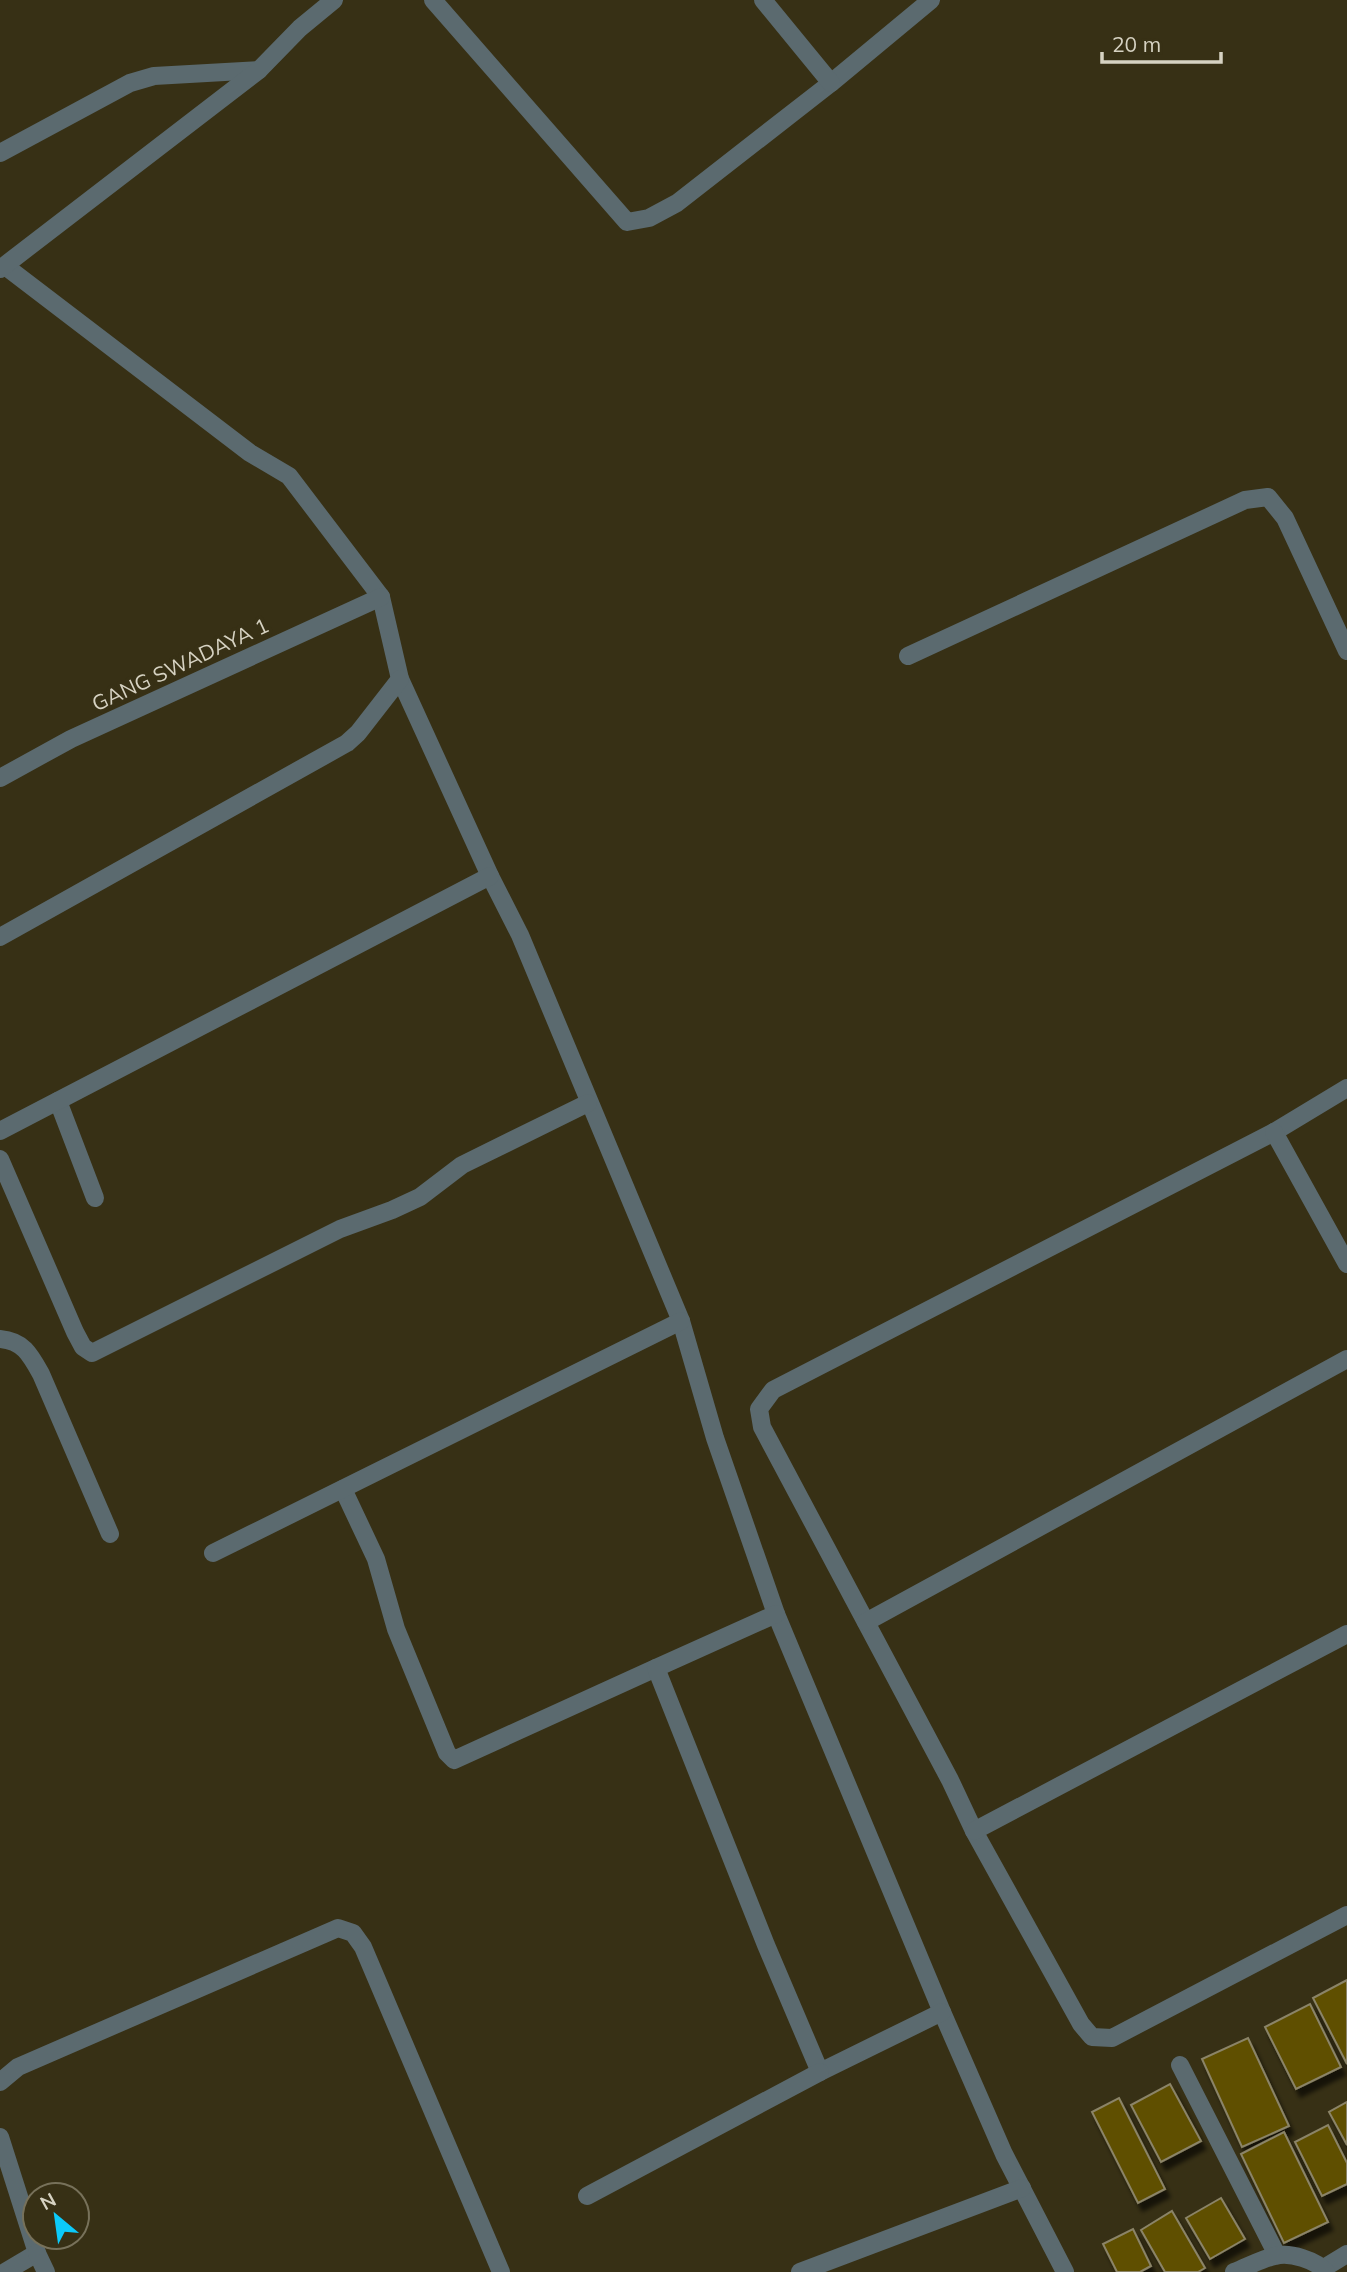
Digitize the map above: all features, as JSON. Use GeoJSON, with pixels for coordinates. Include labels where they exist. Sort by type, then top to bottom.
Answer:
{"type":"FeatureCollection","features":[{"type":"Feature","properties":{"kind":"street"},"geometry":{"type":"LineString","coordinates":[[334,0],[300,28],[259,70],[2,267],[250,453],[289,476],[381,597],[400,679],[490,876],[520,935],[681,1321],[715,1438],[776,1614],[1004,2154],[1065,2272]]}},
{"type":"Feature","properties":{"kind":"street"},"geometry":{"type":"LineString","coordinates":[[433,0],[627,222],[649,218],[677,203],[831,83],[931,0]]}},
{"type":"Feature","properties":{"kind":"street"},"geometry":{"type":"LineString","coordinates":[[763,0],[831,83]]}},
{"type":"Feature","properties":{"kind":"street"},"geometry":{"type":"LineString","coordinates":[[0,153],[131,83],[154,76],[259,70]]}},
{"type":"Feature","properties":{"kind":"street"},"geometry":{"type":"LineString","coordinates":[[908,656],[1245,500],[1268,497],[1285,518],[1347,651]]}},
{"type":"Feature","properties":{"kind":"street","name":"GANG SWADAYA 1"},"geometry":{"type":"LineString","coordinates":[[0,778],[71,739],[381,597]]}},
{"type":"Feature","properties":{"kind":"street"},"geometry":{"type":"LineString","coordinates":[[0,937],[347,743],[400,679]]}},
{"type":"Feature","properties":{"kind":"street"},"geometry":{"type":"LineString","coordinates":[[0,1131],[490,876]]}},
{"type":"Feature","properties":{"kind":"street"},"geometry":{"type":"LineString","coordinates":[[1347,1088],[1274,1132],[773,1390],[759,1409],[762,1427],[974,1831],[1081,2024],[1092,2037],[1112,2038],[1347,1916]]}},
{"type":"Feature","properties":{"kind":"street"},"geometry":{"type":"LineString","coordinates":[[58,1101],[95,1198]]}},
{"type":"Feature","properties":{"kind":"street"},"geometry":{"type":"LineString","coordinates":[[0,1159],[75,1332],[83,1347],[92,1353],[340,1229],[393,1210],[419,1197],[462,1165],[589,1103]]}},
{"type":"Feature","properties":{"kind":"street"},"geometry":{"type":"LineString","coordinates":[[1274,1132],[1347,1264]]}},
{"type":"Feature","properties":{"kind":"street"},"geometry":{"type":"LineString","coordinates":[[213,1553],[681,1321]]}},
{"type":"Feature","properties":{"kind":"street"},"geometry":{"type":"LineString","coordinates":[[0,1339],[19,1342],[29,1352],[110,1534]]}},
{"type":"Feature","properties":{"kind":"street"},"geometry":{"type":"LineString","coordinates":[[866,1622],[1347,1359]]}},
{"type":"Feature","properties":{"kind":"street"},"geometry":{"type":"LineString","coordinates":[[343,1489],[376,1559],[396,1629],[418,1684],[447,1753],[454,1760],[776,1614]]}},
{"type":"Feature","properties":{"kind":"street"},"geometry":{"type":"LineString","coordinates":[[974,1831],[1347,1634]]}},
{"type":"Feature","properties":{"kind":"street"},"geometry":{"type":"LineString","coordinates":[[656,1668],[766,1945],[820,2072]]}},
{"type":"Feature","properties":{"kind":"street"},"geometry":{"type":"LineString","coordinates":[[0,2082],[18,2067],[338,1928],[353,1933],[363,1947],[501,2272]]}},
{"type":"Feature","properties":{"kind":"street"},"geometry":{"type":"LineString","coordinates":[[587,2196],[820,2072],[942,2012]]}},
{"type":"Feature","properties":{"kind":"street"},"geometry":{"type":"LineString","coordinates":[[1180,2065],[1277,2255]]}},
{"type":"Feature","properties":{"kind":"street"},"geometry":{"type":"LineString","coordinates":[[0,2137],[37,2253],[46,2272]]}},
{"type":"Feature","properties":{"kind":"street"},"geometry":{"type":"LineString","coordinates":[[800,2272],[1022,2188]]}},
{"type":"Feature","properties":{"kind":"street"},"geometry":{"type":"LineString","coordinates":[[5,2272],[37,2253]]}},
{"type":"Feature","properties":{"kind":"street"},"geometry":{"type":"LineString","coordinates":[[1234,2272],[1277,2255],[1301,2258],[1325,2270],[1347,2255]]}},
{"type":"Feature","properties":{"kind":"building"},"geometry":{"type":"Polygon","coordinates":[[[1347,1980],[1347,2064],[1313,1998],[1347,1980]]]}},
{"type":"Feature","properties":{"kind":"building"},"geometry":{"type":"Polygon","coordinates":[[[1310,2004],[1341,2067],[1296,2089],[1265,2027],[1310,2004]]]}},
{"type":"Feature","properties":{"kind":"building"},"geometry":{"type":"Polygon","coordinates":[[[1248,2038],[1289,2126],[1242,2147],[1202,2059],[1248,2038]]]}},
{"type":"Feature","properties":{"kind":"building"},"geometry":{"type":"Polygon","coordinates":[[[1170,2084],[1201,2141],[1161,2162],[1131,2105],[1170,2084]]]}},
{"type":"Feature","properties":{"kind":"building"},"geometry":{"type":"Polygon","coordinates":[[[1119,2098],[1165,2189],[1138,2203],[1092,2112],[1119,2098]]]}},
{"type":"Feature","properties":{"kind":"building"},"geometry":{"type":"Polygon","coordinates":[[[1347,2102],[1347,2145],[1329,2112],[1347,2102]]]}},
{"type":"Feature","properties":{"kind":"building"},"geometry":{"type":"Polygon","coordinates":[[[1328,2125],[1347,2163],[1347,2184],[1322,2196],[1295,2142],[1328,2125]]]}},
{"type":"Feature","properties":{"kind":"building"},"geometry":{"type":"Polygon","coordinates":[[[1284,2132],[1328,2222],[1284,2243],[1241,2154],[1284,2132]]]}},
{"type":"Feature","properties":{"kind":"building"},"geometry":{"type":"Polygon","coordinates":[[[1221,2198],[1245,2239],[1210,2259],[1186,2218],[1221,2198]]]}},
{"type":"Feature","properties":{"kind":"building"},"geometry":{"type":"Polygon","coordinates":[[[1172,2211],[1205,2268],[1198,2272],[1165,2272],[1141,2230],[1172,2211]]]}},
{"type":"Feature","properties":{"kind":"building"},"geometry":{"type":"Polygon","coordinates":[[[1133,2229],[1151,2266],[1140,2272],[1117,2272],[1103,2244],[1133,2229]]]}}]}
